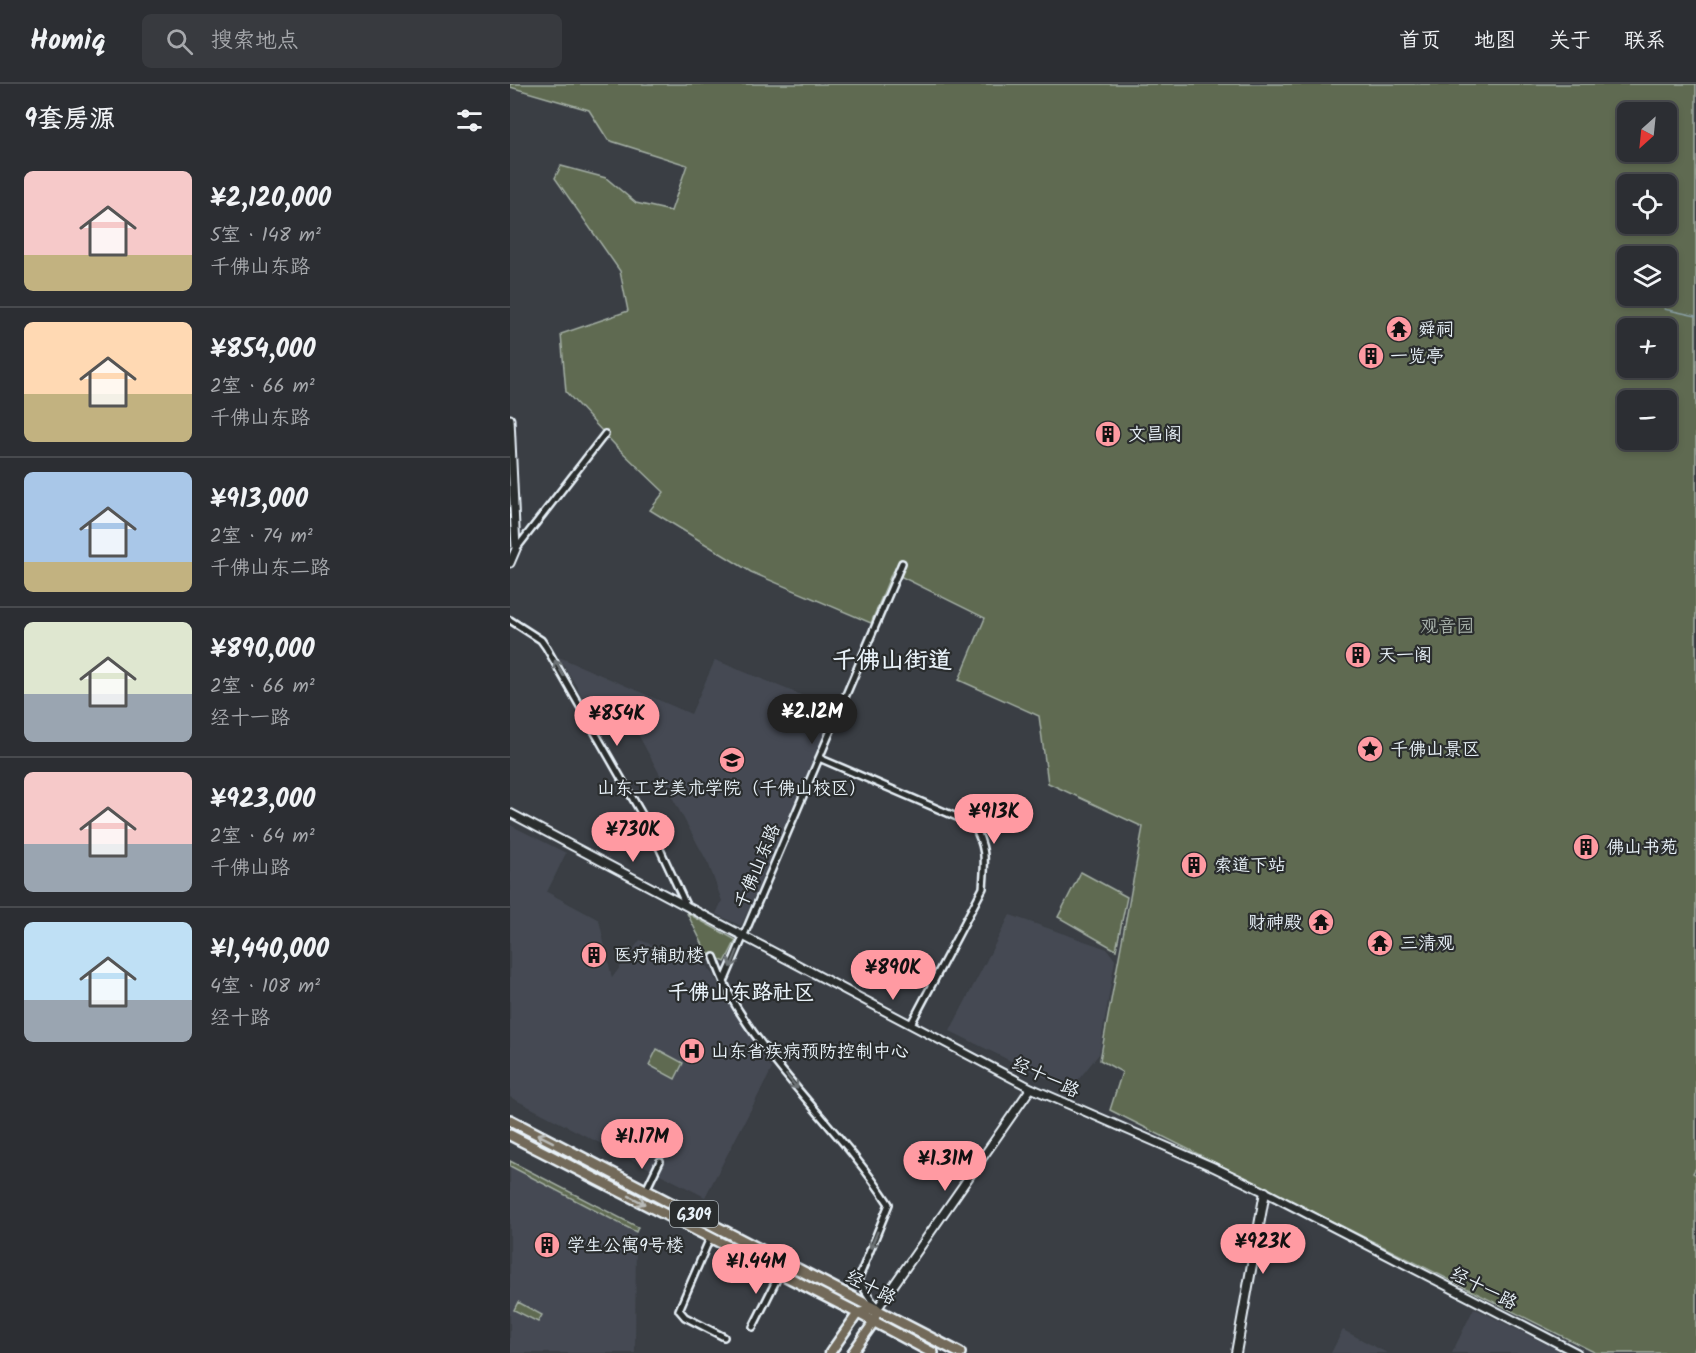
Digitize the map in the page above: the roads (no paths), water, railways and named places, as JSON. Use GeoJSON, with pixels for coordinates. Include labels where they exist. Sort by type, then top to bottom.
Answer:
{"type":"FeatureCollection","features":[{"type":"Feature","properties":{"kind":"highway","name":"经十路"},"geometry":{"type":"LineString","coordinates":[[510,1120],[960,1353]]}},
{"type":"Feature","properties":{"kind":"highway","name":"经十路"},"geometry":{"type":"LineString","coordinates":[[510,1135],[933,1353]]}},
{"type":"Feature","properties":{"kind":"main road"},"geometry":{"type":"LineString","coordinates":[[1236,1353],[1265,1192]]}},
{"type":"Feature","properties":{"kind":"main road"},"geometry":{"type":"LineString","coordinates":[[830,1353],[858,1313],[877,1309],[874,1322],[852,1353]]}},
{"type":"Feature","properties":{"kind":"street"},"geometry":{"type":"LineString","coordinates":[[510,419],[516,549]]}},
{"type":"Feature","properties":{"kind":"street"},"geometry":{"type":"LineString","coordinates":[[510,563],[516,549],[605,434]]}},
{"type":"Feature","properties":{"kind":"street","name":"千佛山东路"},"geometry":{"type":"LineString","coordinates":[[724,982],[902,563]]}},
{"type":"Feature","properties":{"kind":"street"},"geometry":{"type":"LineString","coordinates":[[510,620],[541,640],[546,647],[652,832],[686,905]]}},
{"type":"Feature","properties":{"kind":"street"},"geometry":{"type":"LineString","coordinates":[[819,758],[973,824],[982,839],[985,864],[983,888],[911,1024]]}},
{"type":"Feature","properties":{"kind":"street","name":"经十一路"},"geometry":{"type":"LineString","coordinates":[[510,813],[1031,1088],[1265,1192],[1577,1353]]}},
{"type":"Feature","properties":{"kind":"street"},"geometry":{"type":"LineString","coordinates":[[714,957],[738,1011],[776,1062],[871,1176],[889,1204],[858,1280],[877,1309],[1031,1088]]}},
{"type":"Feature","properties":{"kind":"street"},"geometry":{"type":"LineString","coordinates":[[646,1190],[660,1161]]}},
{"type":"Feature","properties":{"kind":"street"},"geometry":{"type":"LineString","coordinates":[[710,1238],[679,1310],[686,1317],[724,1337]]}},
{"type":"Feature","properties":{"kind":"street"},"geometry":{"type":"LineString","coordinates":[[753,1327],[780,1273]]}},
{"type":"Feature","properties":{"kind":"waterway"},"geometry":{"type":"LineString","coordinates":[[1664,309],[1696,316]]}},
{"type":"Feature","properties":{"kind":"place","name":"舜祠"},"geometry":{"type":"Point","coordinates":[1399,329]}},
{"type":"Feature","properties":{"kind":"place","name":"一览亭"},"geometry":{"type":"Point","coordinates":[1371,356]}},
{"type":"Feature","properties":{"kind":"place","name":"文昌阁"},"geometry":{"type":"Point","coordinates":[1108,434]}},
{"type":"Feature","properties":{"kind":"place","name":"天一阁"},"geometry":{"type":"Point","coordinates":[1358,655]}},
{"type":"Feature","properties":{"kind":"place","name":"千佛山景区"},"geometry":{"type":"Point","coordinates":[1370,749]}},
{"type":"Feature","properties":{"kind":"place","name":"山东工艺美术学院（千佛山校区）"},"geometry":{"type":"Point","coordinates":[732,760]}},
{"type":"Feature","properties":{"kind":"place","name":"佛山书苑"},"geometry":{"type":"Point","coordinates":[1586,847]}},
{"type":"Feature","properties":{"kind":"place","name":"索道下站"},"geometry":{"type":"Point","coordinates":[1194,865]}},
{"type":"Feature","properties":{"kind":"place","name":"财神殿"},"geometry":{"type":"Point","coordinates":[1321,922]}},
{"type":"Feature","properties":{"kind":"place","name":"三清观"},"geometry":{"type":"Point","coordinates":[1380,943]}},
{"type":"Feature","properties":{"kind":"place","name":"医疗辅助楼"},"geometry":{"type":"Point","coordinates":[594,955]}},
{"type":"Feature","properties":{"kind":"place","name":"山东省疾病预防控制中心"},"geometry":{"type":"Point","coordinates":[692,1051]}},
{"type":"Feature","properties":{"kind":"place","name":"学生公寓9号楼"},"geometry":{"type":"Point","coordinates":[547,1245]}},
{"type":"Feature","properties":{"kind":"district","name":"千佛山街道"},"geometry":{"type":"Point","coordinates":[892,660]}},
{"type":"Feature","properties":{"kind":"district","name":"千佛山东路社区"},"geometry":{"type":"Point","coordinates":[741,992]}},
{"type":"Feature","properties":{"kind":"park label","name":"观音园"},"geometry":{"type":"Point","coordinates":[1447,626]}}]}
